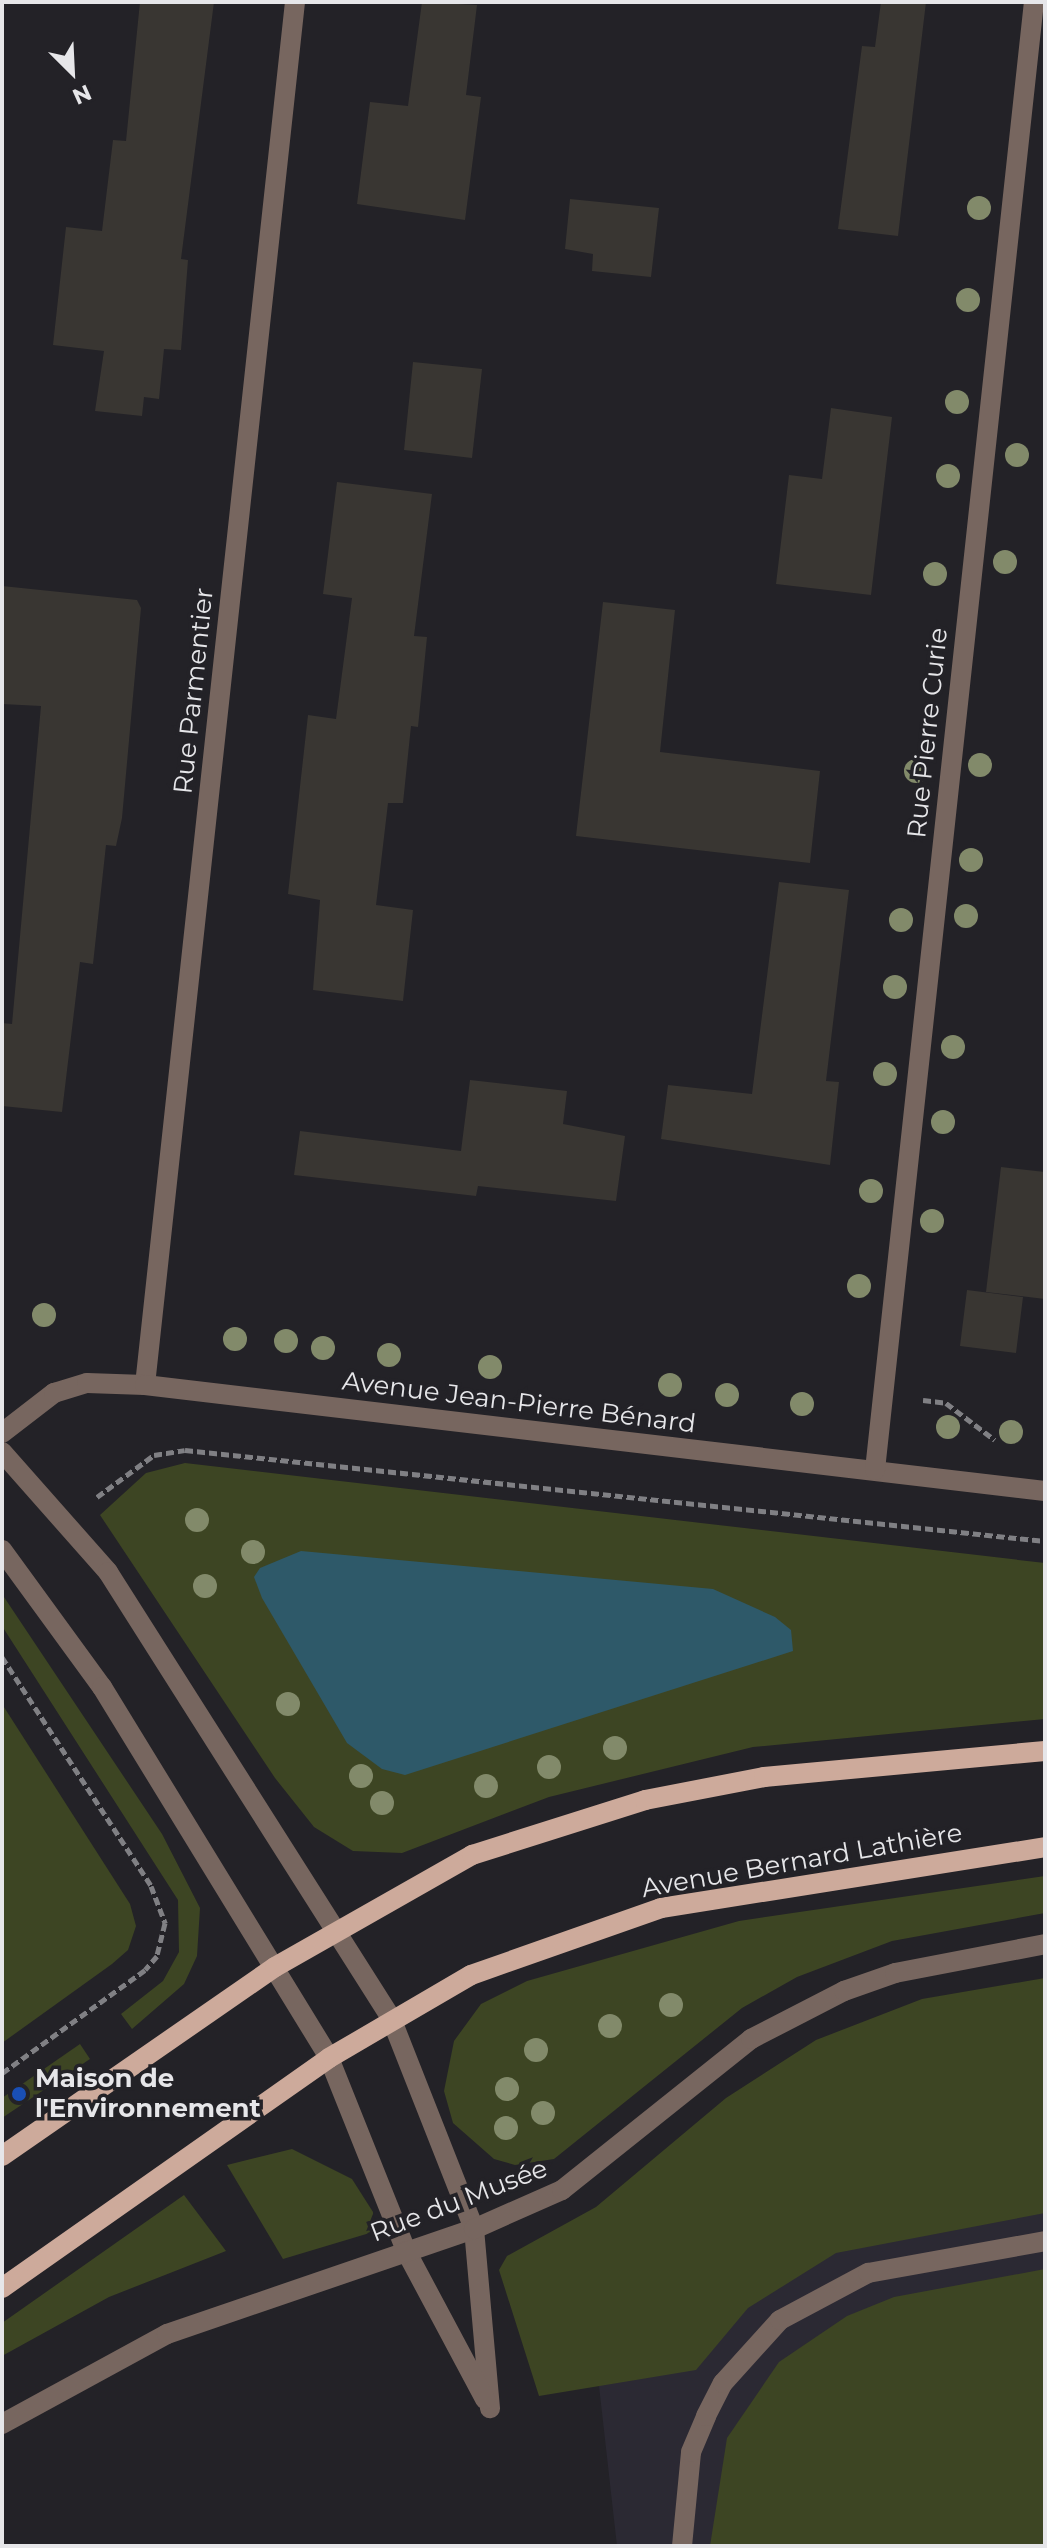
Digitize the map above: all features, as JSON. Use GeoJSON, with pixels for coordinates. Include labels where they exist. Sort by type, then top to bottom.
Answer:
{"type":"FeatureCollection","features":[{"type":"Feature","properties":{"kind":"main road"},"geometry":{"type":"LineString","coordinates":[[2,2156],[275,1967],[338,1927],[472,1855],[645,1800],[853,1766],[1045,1751]]}},
{"type":"Feature","properties":{"kind":"main road","name":"Avenue Bernard Lathière"},"geometry":{"type":"LineString","coordinates":[[2,2288],[329,2058],[391,2018],[471,1975],[661,1908],[1045,1847]]}},
{"type":"Feature","properties":{"kind":"street","name":"Rue Parmentier"},"geometry":{"type":"LineString","coordinates":[[145,1385],[295,2]]}},
{"type":"Feature","properties":{"kind":"street","name":"Rue Pierre Curie"},"geometry":{"type":"LineString","coordinates":[[875,1470],[1034,2]]}},
{"type":"Feature","properties":{"kind":"street","name":"Avenue Jean-Pierre Bénard"},"geometry":{"type":"LineString","coordinates":[[2,1433],[54,1393],[87,1383],[145,1385],[1045,1491]]}},
{"type":"Feature","properties":{"kind":"street"},"geometry":{"type":"LineString","coordinates":[[2,1452],[90,1546],[338,1927],[391,2018],[474,2229],[490,2408],[406,2251],[329,2058],[102,1687],[2,1550]]}},
{"type":"Feature","properties":{"kind":"street","name":"Rue du Musée"},"geometry":{"type":"LineString","coordinates":[[2,2424],[167,2334],[474,2229],[562,2190],[751,2039],[844,1991],[895,1973],[1045,1944]]}},
{"type":"Feature","properties":{"kind":"street"},"geometry":{"type":"LineString","coordinates":[[682,2546],[691,2452],[706,2416],[723,2383],[780,2320],[868,2273],[1045,2241]]}},
{"type":"Feature","properties":{"kind":"path"},"geometry":{"type":"LineString","coordinates":[[882,1395],[946,1403],[991,1440],[1005,1441]]}},
{"type":"Feature","properties":{"kind":"path"},"geometry":{"type":"LineString","coordinates":[[91,1503],[132,1467],[185,1450],[1045,1541]]}},
{"type":"Feature","properties":{"kind":"path"},"geometry":{"type":"LineString","coordinates":[[2,1657],[151,1886],[165,1923],[157,1956],[145,1970],[2,2073]]}},
{"type":"Feature","properties":{"kind":"shaded area"},"geometry":{"type":"Polygon","coordinates":[[[1045,2018],[1045,2546],[617,2546],[587,2279],[1045,2018]]]}},
{"type":"Feature","properties":{"kind":"green space"},"geometry":{"type":"Polygon","coordinates":[[[185,1463],[1045,1563],[1045,1719],[753,1747],[549,1797],[402,1853],[353,1851],[314,1827],[275,1778],[100,1515],[146,1473],[185,1463]]]}},
{"type":"Feature","properties":{"kind":"green space"},"geometry":{"type":"Polygon","coordinates":[[[2,1594],[162,1834],[200,1908],[197,1956],[184,1984],[132,2029],[121,2014],[163,1981],[179,1952],[178,1900],[2,1626],[2,1594]]]}},
{"type":"Feature","properties":{"kind":"green space"},"geometry":{"type":"Polygon","coordinates":[[[2,1704],[130,1904],[136,1926],[128,1950],[112,1964],[2,2043],[2,1704]]]}},
{"type":"Feature","properties":{"kind":"green space"},"geometry":{"type":"Polygon","coordinates":[[[1045,1876],[1045,1913],[892,1941],[797,1977],[742,2008],[554,2159],[515,2165],[494,2159],[453,2123],[444,2091],[454,2041],[481,2004],[527,1981],[739,1921],[1045,1876]]]}},
{"type":"Feature","properties":{"kind":"green space"},"geometry":{"type":"Polygon","coordinates":[[[1045,1978],[1045,2213],[836,2253],[748,2308],[696,2370],[539,2396],[499,2270],[507,2256],[596,2207],[726,2098],[816,2040],[922,1999],[1045,1978]]]}},
{"type":"Feature","properties":{"kind":"green space"},"geometry":{"type":"Polygon","coordinates":[[[80,2044],[90,2059],[2,2118],[2,2098],[80,2044]]]}},
{"type":"Feature","properties":{"kind":"green space"},"geometry":{"type":"Polygon","coordinates":[[[292,2149],[352,2179],[373,2212],[373,2232],[283,2259],[227,2165],[292,2149]]]}},
{"type":"Feature","properties":{"kind":"green space"},"geometry":{"type":"Polygon","coordinates":[[[184,2195],[226,2251],[109,2297],[2,2356],[2,2323],[184,2195]]]}},
{"type":"Feature","properties":{"kind":"green space"},"geometry":{"type":"Polygon","coordinates":[[[1045,2269],[1045,2546],[710,2546],[727,2438],[779,2362],[847,2316],[894,2297],[1045,2269]]]}},
{"type":"Feature","properties":{"kind":"water"},"geometry":{"type":"Polygon","coordinates":[[[301,1551],[713,1589],[775,1617],[791,1630],[793,1651],[405,1775],[382,1769],[347,1743],[262,1598],[254,1577],[260,1568],[301,1551]]]}},
{"type":"Feature","properties":{"kind":"building"},"geometry":{"type":"Polygon","coordinates":[[[140,2],[214,2],[181,259],[188,260],[181,350],[164,349],[159,399],[144,397],[142,416],[95,411],[104,351],[53,345],[66,227],[102,231],[113,140],[126,141],[140,2]]]}},
{"type":"Feature","properties":{"kind":"building"},"geometry":{"type":"Polygon","coordinates":[[[422,2],[477,5],[466,95],[481,97],[465,220],[357,204],[370,102],[408,106],[422,2]]]}},
{"type":"Feature","properties":{"kind":"building"},"geometry":{"type":"Polygon","coordinates":[[[881,2],[926,2],[898,236],[838,229],[862,46],[875,47],[881,2]]]}},
{"type":"Feature","properties":{"kind":"building"},"geometry":{"type":"Polygon","coordinates":[[[570,199],[659,208],[651,277],[592,271],[593,254],[565,249],[570,199]]]}},
{"type":"Feature","properties":{"kind":"building"},"geometry":{"type":"Polygon","coordinates":[[[413,362],[482,369],[472,458],[404,450],[413,362]]]}},
{"type":"Feature","properties":{"kind":"building"},"geometry":{"type":"Polygon","coordinates":[[[831,408],[892,417],[871,595],[776,584],[789,475],[822,479],[831,408]]]}},
{"type":"Feature","properties":{"kind":"building"},"geometry":{"type":"Polygon","coordinates":[[[337,482],[432,494],[414,636],[427,637],[418,727],[411,726],[403,803],[388,803],[376,905],[413,910],[403,1001],[313,990],[320,900],[288,894],[308,715],[336,719],[352,598],[323,594],[337,482]]]}},
{"type":"Feature","properties":{"kind":"building"},"geometry":{"type":"Polygon","coordinates":[[[2,586],[137,600],[141,608],[122,818],[116,846],[106,845],[93,964],[80,962],[62,1112],[2,1106],[2,1023],[12,1024],[41,706],[2,704],[2,586]]]}},
{"type":"Feature","properties":{"kind":"building"},"geometry":{"type":"Polygon","coordinates":[[[603,602],[675,610],[660,752],[820,771],[810,863],[576,836],[603,602]]]}},
{"type":"Feature","properties":{"kind":"building"},"geometry":{"type":"Polygon","coordinates":[[[779,882],[849,890],[826,1081],[839,1082],[830,1165],[661,1139],[668,1085],[752,1094],[779,882]]]}},
{"type":"Feature","properties":{"kind":"building"},"geometry":{"type":"Polygon","coordinates":[[[470,1080],[567,1091],[563,1124],[625,1136],[616,1201],[478,1186],[476,1196],[294,1175],[300,1131],[461,1151],[470,1080]]]}},
{"type":"Feature","properties":{"kind":"building"},"geometry":{"type":"Polygon","coordinates":[[[1001,1167],[1045,1172],[1045,1299],[986,1292],[1001,1167]]]}},
{"type":"Feature","properties":{"kind":"building"},"geometry":{"type":"Polygon","coordinates":[[[967,1290],[1023,1297],[1016,1353],[960,1346],[967,1290]]]}},
{"type":"Feature","properties":{"kind":"place","name":"Maison de l'Environnement"},"geometry":{"type":"Point","coordinates":[19,2094]}}]}
